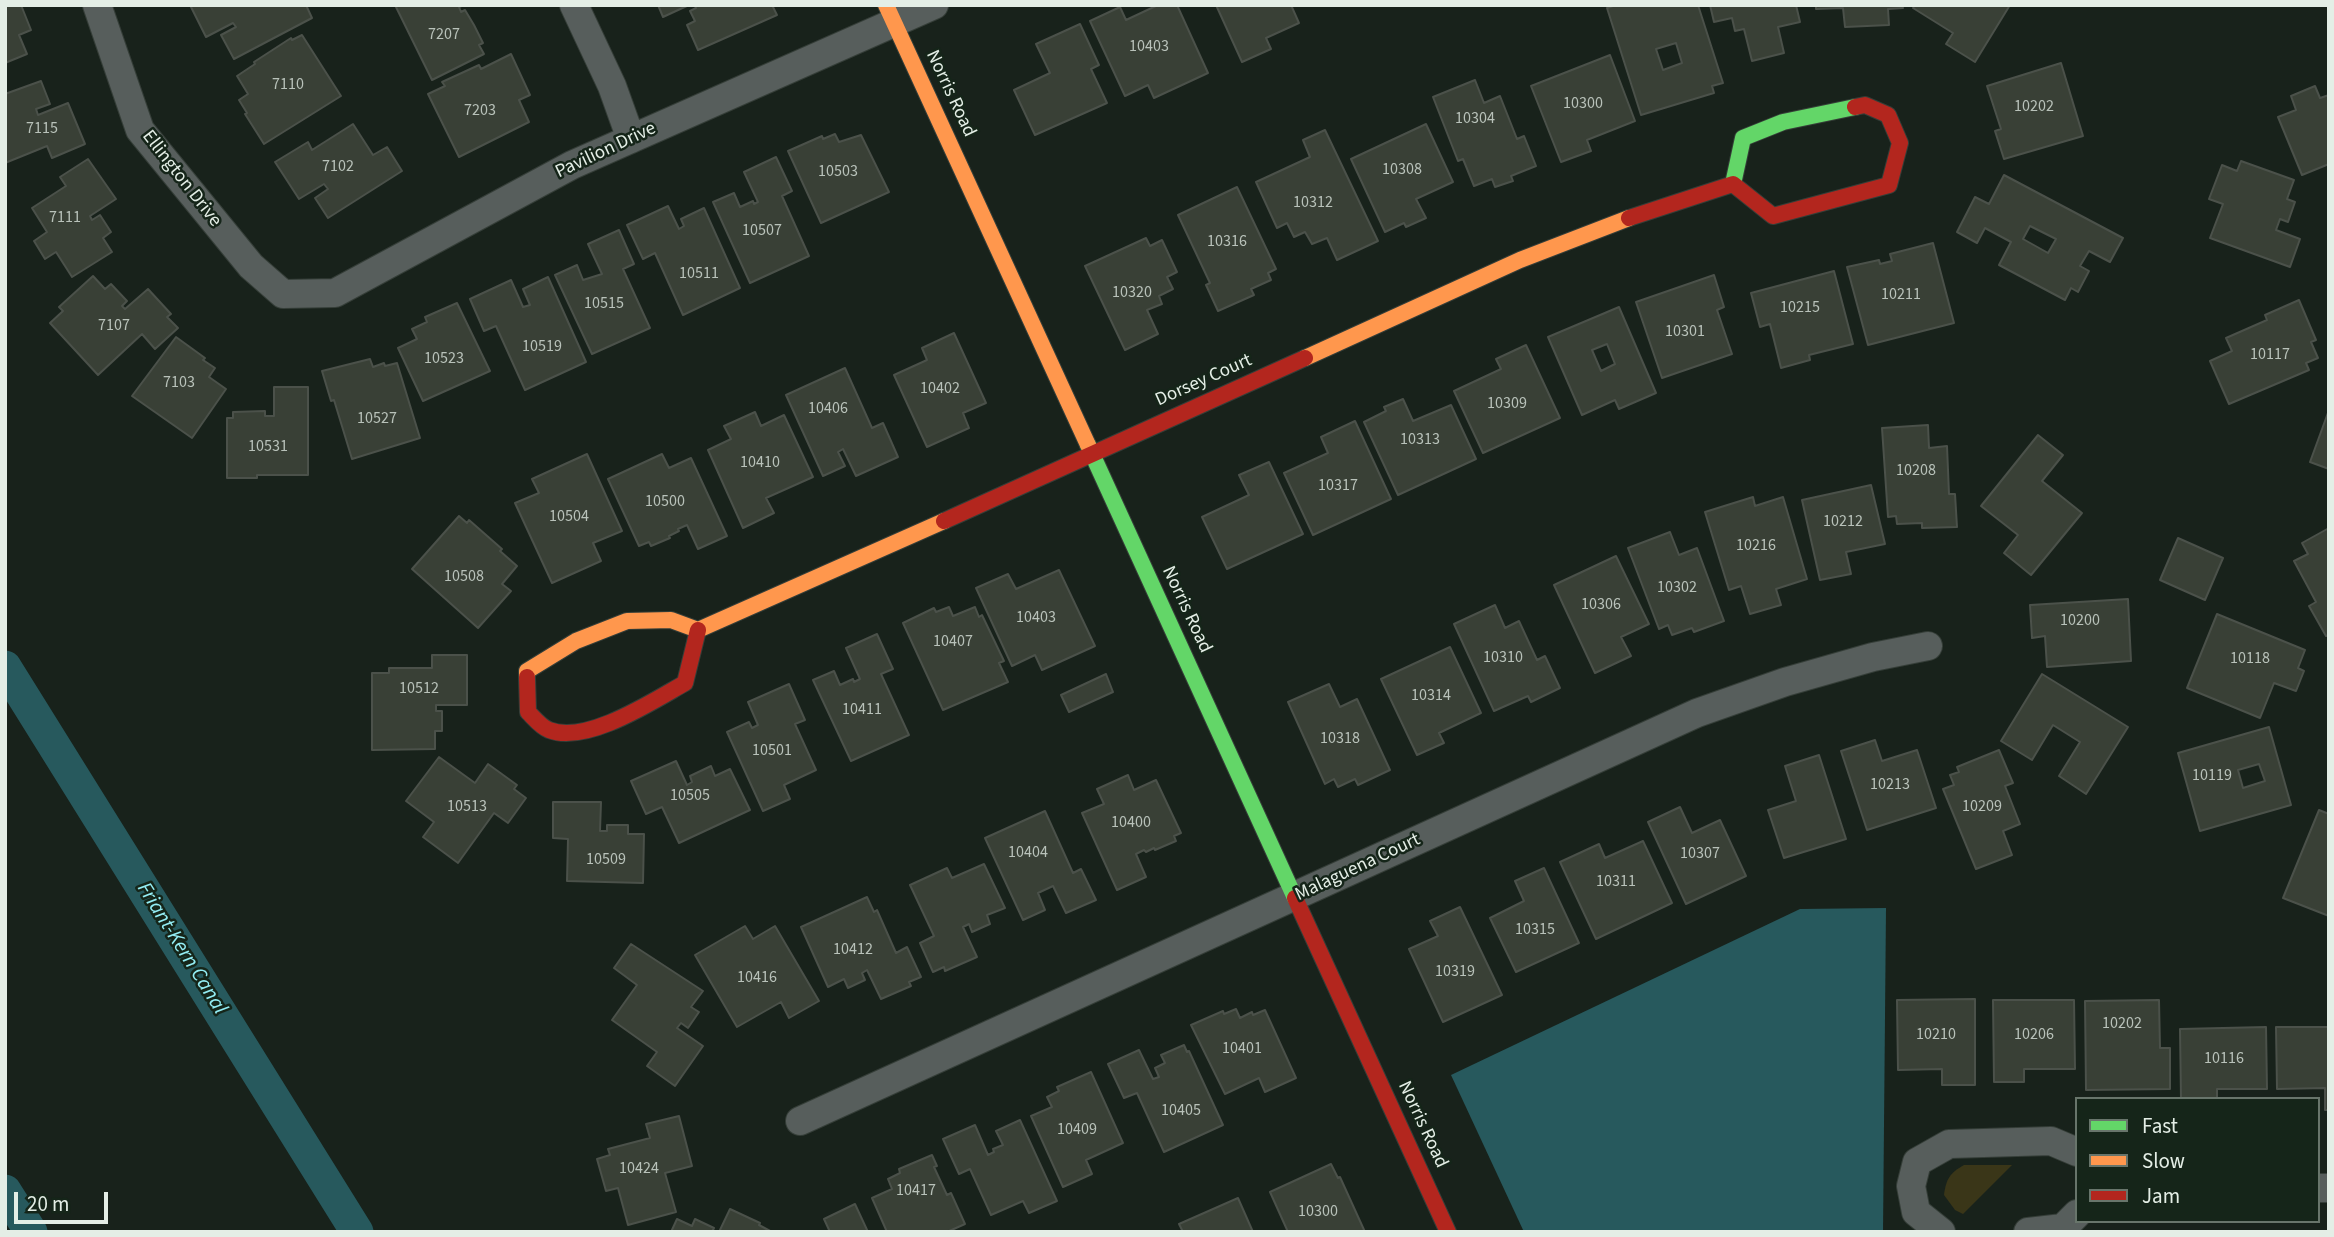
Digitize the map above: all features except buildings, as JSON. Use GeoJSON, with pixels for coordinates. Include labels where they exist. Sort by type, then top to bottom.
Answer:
{"type":"FeatureCollection","features":[{"type":"Feature","properties":{"kind":"street","name":"Ellington Drive"},"geometry":{"type":"LineString","coordinates":[[97,5],[140,130],[251,266],[283,294]]}},
{"type":"Feature","properties":{"kind":"street"},"geometry":{"type":"LineString","coordinates":[[574,5],[612,86],[631,139]]}},
{"type":"Feature","properties":{"kind":"street","name":"Pavilion Drive"},"geometry":{"type":"LineString","coordinates":[[283,294],[335,293],[572,165],[890,14],[934,5]]}},
{"type":"Feature","properties":{"kind":"street","name":"Norris Road"},"geometry":{"type":"LineString","coordinates":[[890,14],[1448,1232]]}},
{"type":"Feature","properties":{"kind":"street"},"geometry":{"type":"LineString","coordinates":[[1865,105],[1888,115],[1900,144],[1889,185],[1773,216],[1733,184],[1743,138],[1783,122],[1865,105]]}},
{"type":"Feature","properties":{"kind":"street","name":"Dorsey Court"},"geometry":{"type":"LineString","coordinates":[[698,630],[1092,455],[1520,260],[1626,219],[1733,184]]}},
{"type":"Feature","properties":{"kind":"street"},"geometry":{"type":"LineString","coordinates":[[671,620],[698,630],[685,682],[631,713],[578,733],[549,730],[528,712],[527,671],[576,641],[627,621],[671,620]]}},
{"type":"Feature","properties":{"kind":"street","name":"Malaguena Court"},"geometry":{"type":"LineString","coordinates":[[800,1121],[1697,713],[1785,681],[1873,657],[1928,646]]}},
{"type":"Feature","properties":{"kind":"street"},"geometry":{"type":"LineString","coordinates":[[1941,1232],[1916,1212],[1911,1186],[1917,1162],[1949,1144],[2051,1140],[2075,1151]]}},
{"type":"Feature","properties":{"kind":"street"},"geometry":{"type":"LineString","coordinates":[[2028,1232],[2063,1228],[2075,1216]]}},
{"type":"Feature","properties":{"kind":"shaded area"},"geometry":{"type":"Polygon","coordinates":[[[1964,1165],[2012,1165],[1963,1214],[1955,1210],[1944,1195],[1950,1177],[1964,1165]]]}},
{"type":"Feature","properties":{"kind":"water"},"geometry":{"type":"Polygon","coordinates":[[[1886,908],[1883,1232],[1524,1232],[1451,1075],[1800,909],[1886,908]]]}},
{"type":"Feature","properties":{"kind":"waterway","name":"Friant-Kern Canal"},"geometry":{"type":"LineString","coordinates":[[5,667],[357,1232]]}},
{"type":"Feature","properties":{"kind":"waterway"},"geometry":{"type":"LineString","coordinates":[[5,1191],[31,1232]]}},
{"type":"Feature","properties":{"kind":"traffic: fast"},"geometry":{"type":"LineString","coordinates":[[1733,184],[1743,138],[1783,122],[1855,107]]}},
{"type":"Feature","properties":{"kind":"traffic: fast"},"geometry":{"type":"LineString","coordinates":[[1088,445],[1295,898]]}},
{"type":"Feature","properties":{"kind":"traffic: slow"},"geometry":{"type":"LineString","coordinates":[[886,5],[1088,445]]}},
{"type":"Feature","properties":{"kind":"traffic: slow"},"geometry":{"type":"LineString","coordinates":[[1305,358],[1520,260],[1629,218]]}},
{"type":"Feature","properties":{"kind":"traffic: slow"},"geometry":{"type":"LineString","coordinates":[[527,677],[527,671],[576,641],[627,621],[671,620],[698,630],[944,521]]}},
{"type":"Feature","properties":{"kind":"traffic: jam"},"geometry":{"type":"LineString","coordinates":[[1629,218],[1733,184],[1773,216],[1889,185],[1900,143],[1888,115],[1865,105],[1855,107]]}},
{"type":"Feature","properties":{"kind":"traffic: jam"},"geometry":{"type":"LineString","coordinates":[[944,521],[1305,358]]}},
{"type":"Feature","properties":{"kind":"traffic: jam"},"geometry":{"type":"LineString","coordinates":[[527,677],[528,712],[549,730],[581,732],[619,719],[685,683],[698,630]]}},
{"type":"Feature","properties":{"kind":"traffic: jam"},"geometry":{"type":"LineString","coordinates":[[1295,898],[1448,1232]]}}]}
